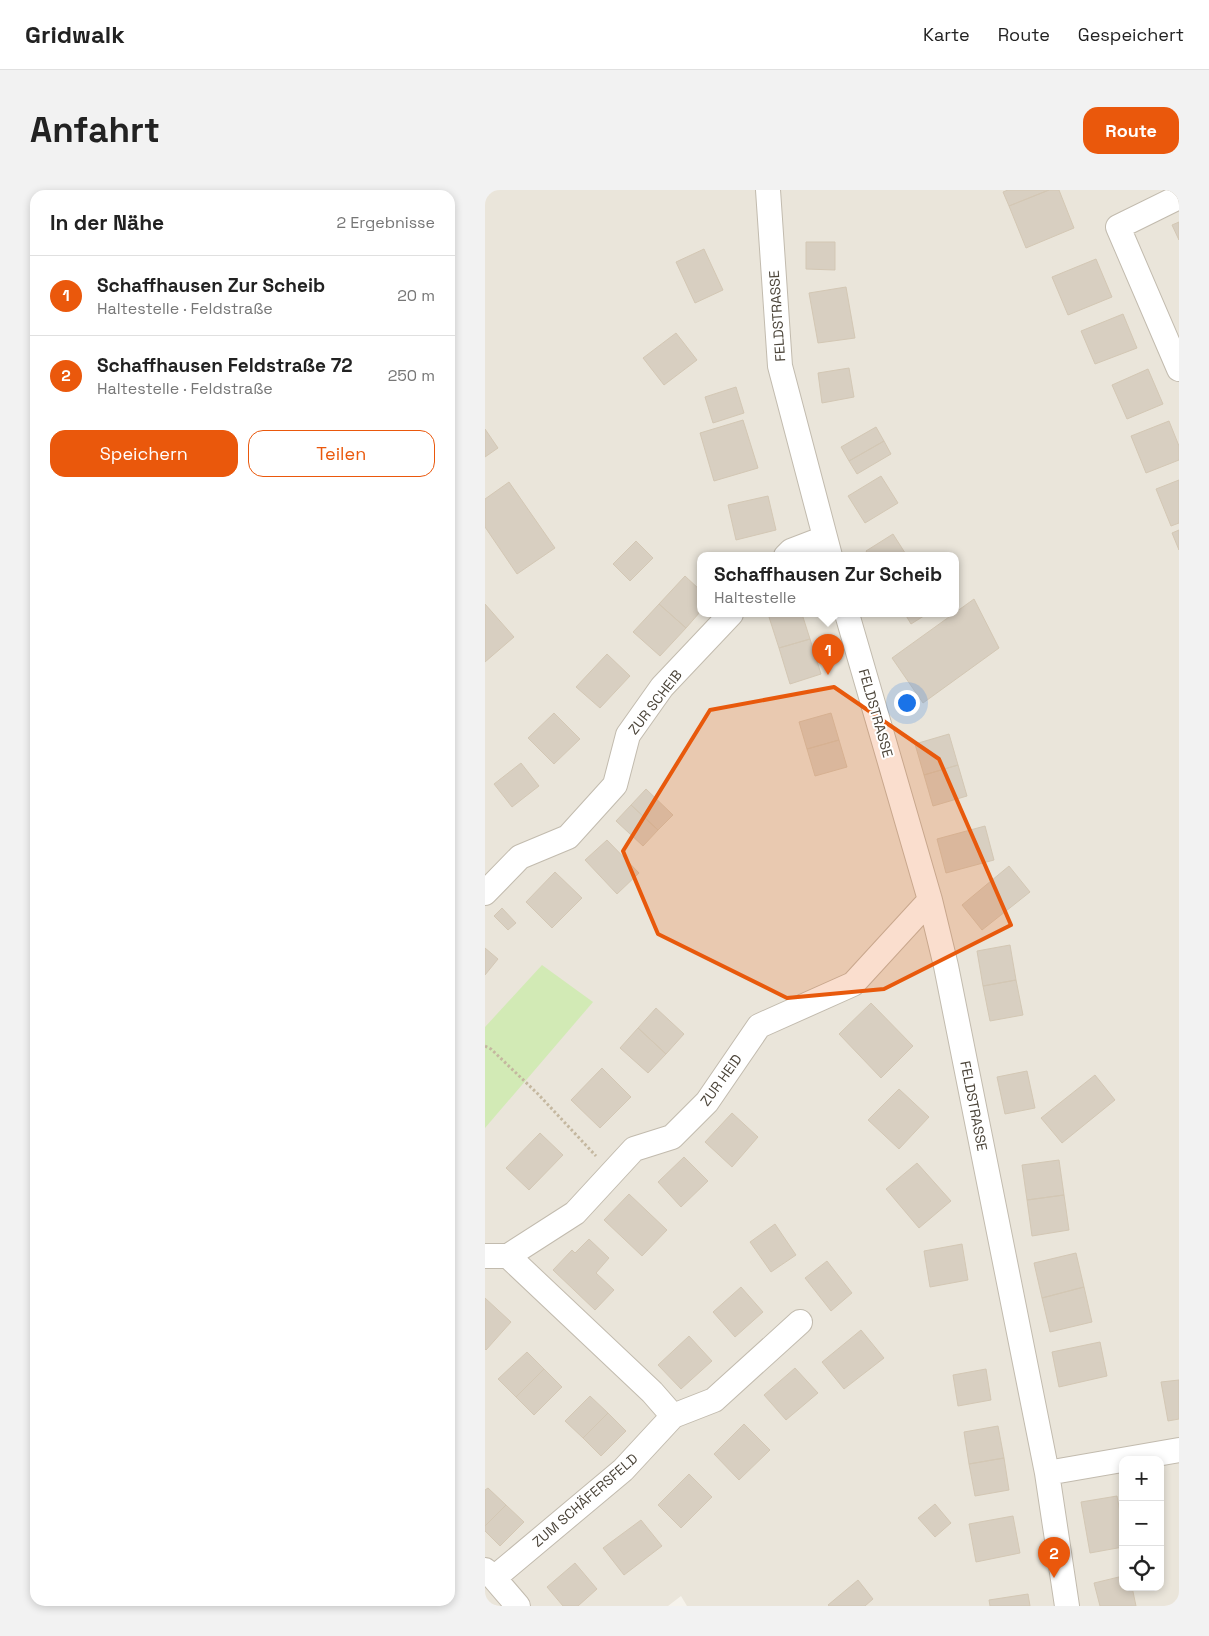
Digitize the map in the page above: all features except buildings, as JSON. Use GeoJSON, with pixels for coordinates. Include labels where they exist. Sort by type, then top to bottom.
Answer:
{"type":"FeatureCollection","features":[{"type":"Feature","properties":{"kind":"street","name":"FELDSTRASSE"},"geometry":{"type":"LineString","coordinates":[[768,190],[780,366],[827,547]]}},
{"type":"Feature","properties":{"kind":"street"},"geometry":{"type":"LineString","coordinates":[[1179,196],[1118,227],[1179,369]]}},
{"type":"Feature","properties":{"kind":"street"},"geometry":{"type":"LineString","coordinates":[[789,552],[791,550],[827,547]]}},
{"type":"Feature","properties":{"kind":"street","name":"ZUR SCHEIB"},"geometry":{"type":"LineString","coordinates":[[485,893],[521,858],[568,837],[615,785],[628,735],[662,687],[728,617]]}},
{"type":"Feature","properties":{"kind":"street","name":"FELDSTRASSE"},"geometry":{"type":"LineString","coordinates":[[848,617],[930,900],[947,966],[1047,1473],[1067,1606]]}},
{"type":"Feature","properties":{"kind":"street","name":"ZUR HEID"},"geometry":{"type":"LineString","coordinates":[[673,1416],[652,1392],[496,1256],[575,1213],[634,1150],[672,1138],[707,1102],[759,1026],[853,984],[930,900]]}},
{"type":"Feature","properties":{"kind":"street","name":"ZUM SCHÄFERSFELD"},"geometry":{"type":"LineString","coordinates":[[489,1574],[623,1470],[673,1416],[714,1400],[800,1322]]}},
{"type":"Feature","properties":{"kind":"street"},"geometry":{"type":"LineString","coordinates":[[1047,1473],[1179,1450]]}},
{"type":"Feature","properties":{"kind":"street"},"geometry":{"type":"LineString","coordinates":[[489,1574],[518,1606]]}},
{"type":"Feature","properties":{"kind":"path"},"geometry":{"type":"LineString","coordinates":[[485,1046],[491,1049],[538,1094],[613,1172]]}},
{"type":"Feature","properties":{"kind":"highlighted area"},"geometry":{"type":"Polygon","coordinates":[[[834,687],[939,759],[1011,925],[884,989],[787,998],[658,934],[623,851],[710,710],[834,687]]]}},
{"type":"Feature","properties":{"kind":"shaded area"},"geometry":{"type":"Polygon","coordinates":[[[485,190],[1179,190],[1179,1606],[687,1606],[681,1596],[668,1606],[485,1606],[485,190]]]}},
{"type":"Feature","properties":{"kind":"green space"},"geometry":{"type":"Polygon","coordinates":[[[542,965],[593,1002],[485,1128],[485,1027],[542,965]]]}},
{"type":"Feature","properties":{"kind":"place","name":"Schaffhausen Zur Scheib"},"geometry":{"type":"Point","coordinates":[828,675]}},
{"type":"Feature","properties":{"kind":"place","name":"Schaffhausen Feldstraße 72"},"geometry":{"type":"Point","coordinates":[1054,1578]}}]}
